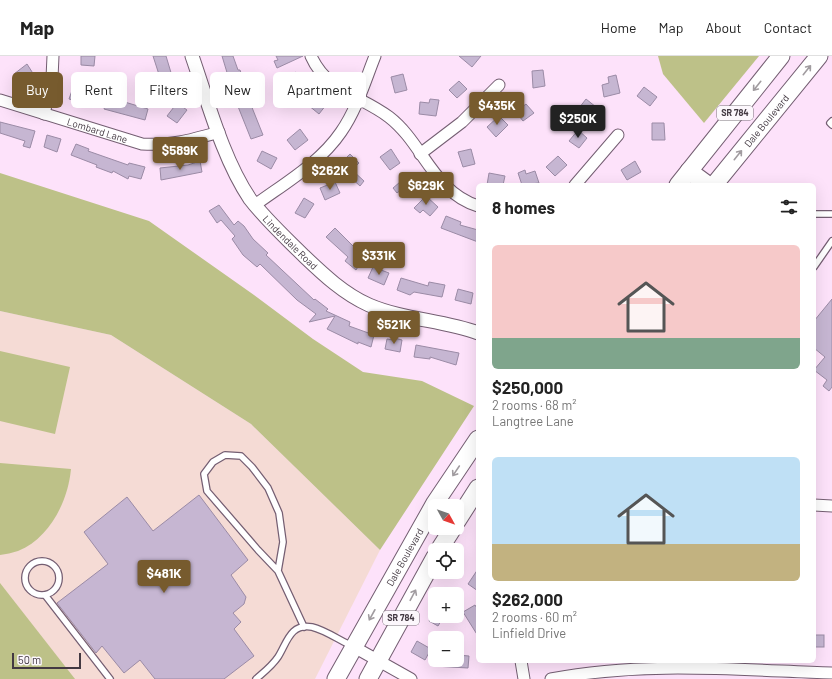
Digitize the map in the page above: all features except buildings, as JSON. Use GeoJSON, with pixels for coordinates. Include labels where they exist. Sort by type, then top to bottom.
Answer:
{"type":"FeatureCollection","features":[{"type":"Feature","properties":{"kind":"main road","name":"SR 784"},"geometry":{"type":"LineString","coordinates":[[680,183],[781,56]]}},
{"type":"Feature","properties":{"kind":"main road","name":"Dale Boulevard"},"geometry":{"type":"LineString","coordinates":[[716,183],[819,56]]}},
{"type":"Feature","properties":{"kind":"main road"},"geometry":{"type":"LineString","coordinates":[[689,171],[705,183]]}},
{"type":"Feature","properties":{"kind":"main road","name":"Dale Boulevard"},"geometry":{"type":"LineString","coordinates":[[336,679],[435,503],[476,442]]}},
{"type":"Feature","properties":{"kind":"main road"},"geometry":{"type":"LineString","coordinates":[[464,510],[476,491]]}},
{"type":"Feature","properties":{"kind":"main road","name":"SR 784"},"geometry":{"type":"LineString","coordinates":[[368,679],[428,570]]}},
{"type":"Feature","properties":{"kind":"street"},"geometry":{"type":"LineString","coordinates":[[44,114],[52,78],[53,56]]}},
{"type":"Feature","properties":{"kind":"street","name":"Lindendale Road"},"geometry":{"type":"LineString","coordinates":[[192,56],[219,132],[239,181],[255,205],[270,222],[321,272],[353,296],[385,311],[459,326],[476,332]]}},
{"type":"Feature","properties":{"kind":"street"},"geometry":{"type":"LineString","coordinates":[[311,56],[321,72]]}},
{"type":"Feature","properties":{"kind":"street"},"geometry":{"type":"LineString","coordinates":[[366,79],[375,56]]}},
{"type":"Feature","properties":{"kind":"street"},"geometry":{"type":"LineString","coordinates":[[420,154],[462,122],[499,85]]}},
{"type":"Feature","properties":{"kind":"street","name":"Lombard Lane"},"geometry":{"type":"LineString","coordinates":[[0,100],[142,144],[162,145],[182,143],[219,132]]}},
{"type":"Feature","properties":{"kind":"street"},"geometry":{"type":"LineString","coordinates":[[366,104],[389,117],[400,127],[446,188],[461,199],[476,205]]}},
{"type":"Feature","properties":{"kind":"street"},"geometry":{"type":"LineString","coordinates":[[255,205],[317,159],[330,146],[354,108]]}},
{"type":"Feature","properties":{"kind":"street"},"geometry":{"type":"LineString","coordinates":[[577,183],[618,135]]}},
{"type":"Feature","properties":{"kind":"street"},"geometry":{"type":"LineString","coordinates":[[816,505],[832,506]]}},
{"type":"Feature","properties":{"kind":"street"},"geometry":{"type":"LineString","coordinates":[[354,647],[411,679]]}},
{"type":"Feature","properties":{"kind":"street"},"geometry":{"type":"LineString","coordinates":[[521,663],[524,679]]}},
{"type":"Feature","properties":{"kind":"street"},"geometry":{"type":"LineString","coordinates":[[551,679],[626,670],[703,674],[832,673]]}},
{"type":"Feature","properties":{"kind":"lane"},"geometry":{"type":"LineString","coordinates":[[832,121],[830,123],[832,125]]}},
{"type":"Feature","properties":{"kind":"lane"},"geometry":{"type":"LineString","coordinates":[[816,214],[832,214]]}},
{"type":"Feature","properties":{"kind":"lane"},"geometry":{"type":"LineString","coordinates":[[816,264],[832,241]]}},
{"type":"Feature","properties":{"kind":"lane"},"geometry":{"type":"LineString","coordinates":[[278,571],[283,542],[279,513],[274,500],[268,488],[252,467],[240,456],[225,454],[213,462],[204,474],[207,491],[278,571],[304,627]]}},
{"type":"Feature","properties":{"kind":"lane"},"geometry":{"type":"LineString","coordinates":[[45,595],[54,589],[58,576],[55,566],[46,561],[33,564],[27,568],[25,573],[29,587],[35,593],[45,595],[110,679]]}},
{"type":"Feature","properties":{"kind":"lane"},"geometry":{"type":"LineString","coordinates":[[256,679],[270,667],[291,633],[304,627],[317,628],[354,647]]}},
{"type":"Feature","properties":{"kind":"shaded area"},"geometry":{"type":"Polygon","coordinates":[[[0,311],[111,335],[251,424],[380,550],[315,679],[0,679],[0,311]]]}},
{"type":"Feature","properties":{"kind":"green space"},"geometry":{"type":"Polygon","coordinates":[[[658,56],[759,56],[704,123],[663,74],[658,56]]]}},
{"type":"Feature","properties":{"kind":"green space"},"geometry":{"type":"Polygon","coordinates":[[[0,173],[149,221],[254,295],[313,339],[363,372],[422,381],[474,406],[380,550],[251,424],[111,335],[0,311],[0,173]]]}},
{"type":"Feature","properties":{"kind":"green space"},"geometry":{"type":"Polygon","coordinates":[[[0,351],[70,367],[55,434],[0,421],[0,351]]]}},
{"type":"Feature","properties":{"kind":"green space"},"geometry":{"type":"Polygon","coordinates":[[[0,463],[71,469],[66,493],[61,506],[48,528],[29,545],[18,551],[0,555],[0,463]]]}},
{"type":"Feature","properties":{"kind":"green space"},"geometry":{"type":"Polygon","coordinates":[[[0,583],[75,679],[0,679],[0,583]]]}}]}
